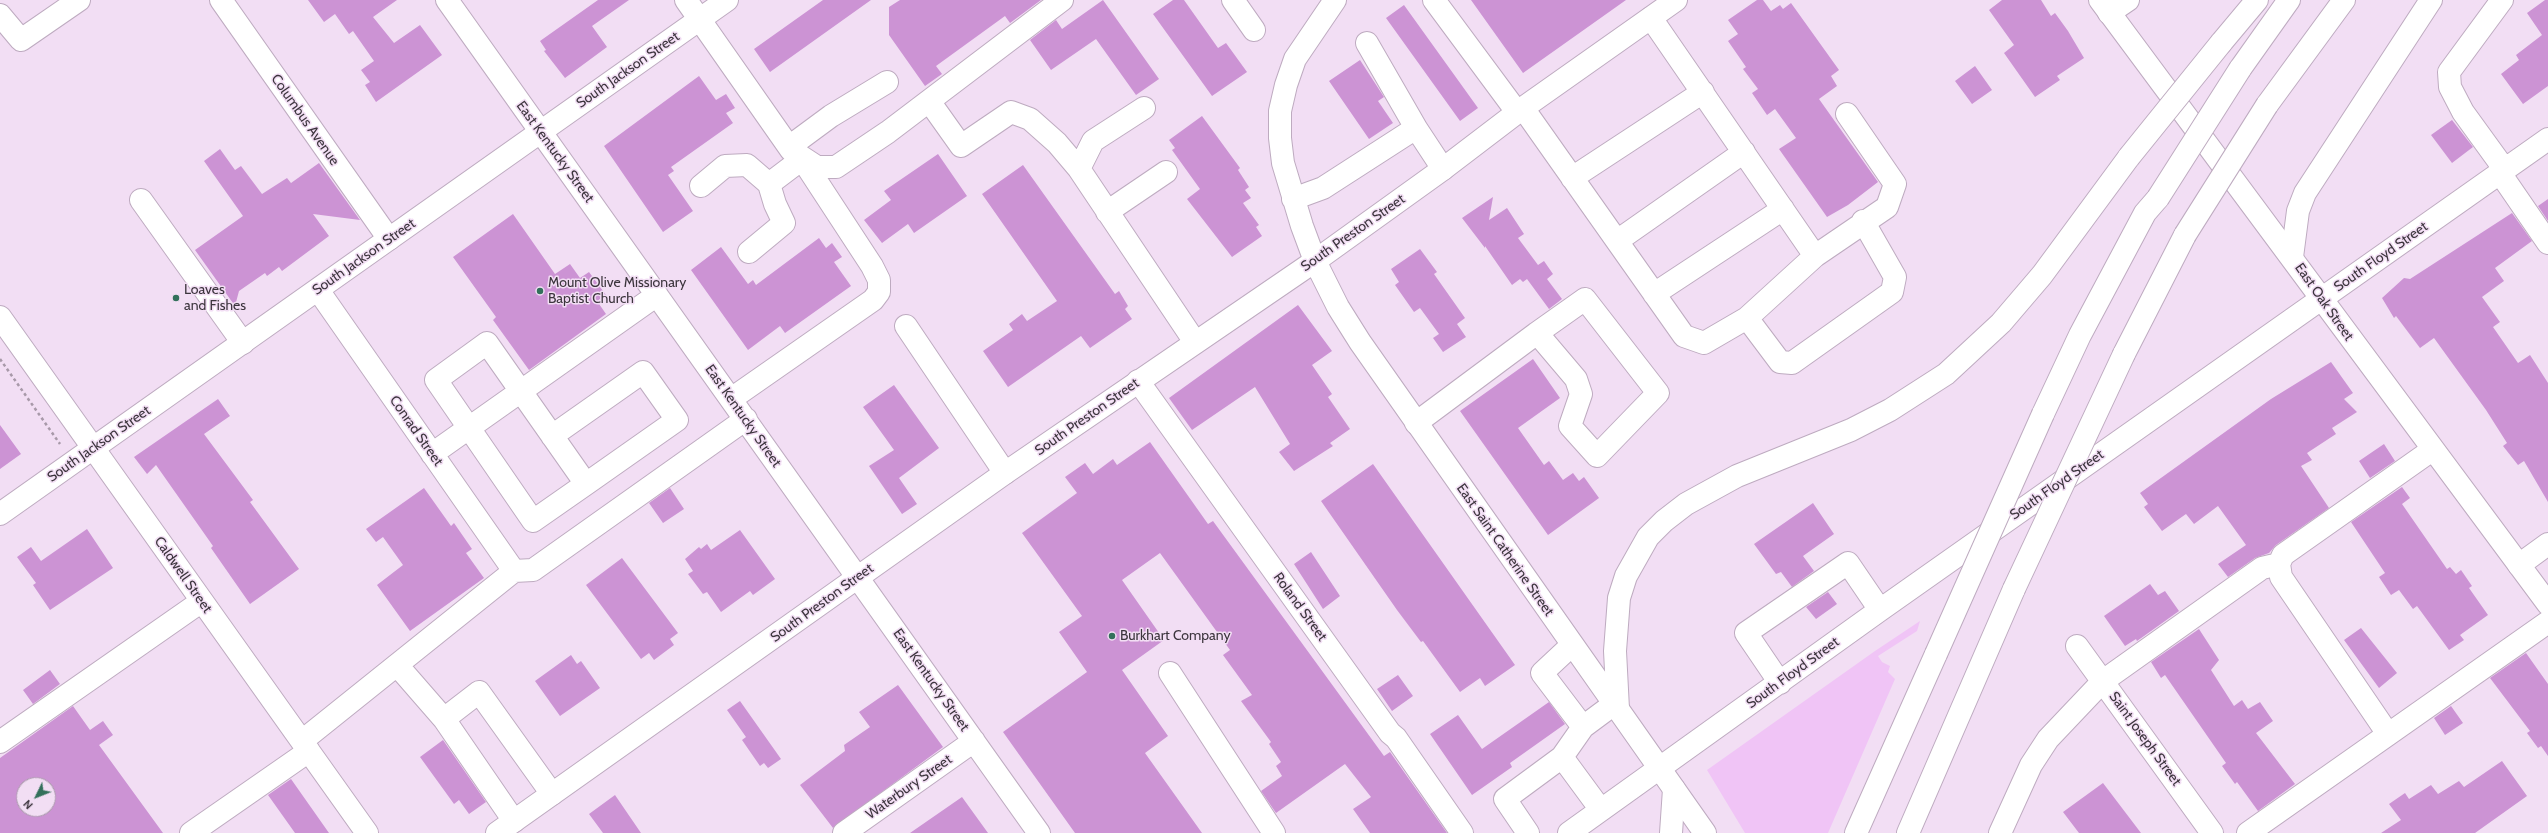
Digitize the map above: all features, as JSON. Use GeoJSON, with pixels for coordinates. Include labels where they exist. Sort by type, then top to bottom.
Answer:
{"type":"FeatureCollection","features":[{"type":"Feature","properties":{"kind":"main road"},"geometry":{"type":"LineString","coordinates":[[0,15],[21,40],[79,0]]}},
{"type":"Feature","properties":{"kind":"main road","name":"Columbus Avenue"},"geometry":{"type":"LineString","coordinates":[[221,0],[389,239]]}},
{"type":"Feature","properties":{"kind":"main road","name":"East Kentucky Street"},"geometry":{"type":"LineString","coordinates":[[446,0],[746,419],[1039,833]]}},
{"type":"Feature","properties":{"kind":"main road"},"geometry":{"type":"LineString","coordinates":[[686,0],[795,153],[872,266],[878,280],[880,292],[873,300],[731,399]]}},
{"type":"Feature","properties":{"kind":"main road","name":"South Jackson Street"},"geometry":{"type":"LineString","coordinates":[[0,514],[727,0]]}},
{"type":"Feature","properties":{"kind":"main road"},"geometry":{"type":"LineString","coordinates":[[795,153],[817,167],[836,167],[929,101],[1062,0]]}},
{"type":"Feature","properties":{"kind":"main road"},"geometry":{"type":"LineString","coordinates":[[1233,0],[1254,30]]}},
{"type":"Feature","properties":{"kind":"main road","name":"East Saint Catherine Street"},"geometry":{"type":"LineString","coordinates":[[1334,0],[1300,51],[1282,99],[1280,148],[1293,199],[1315,261],[1354,333],[1705,833]]}},
{"type":"Feature","properties":{"kind":"main road"},"geometry":{"type":"LineString","coordinates":[[1434,0],[1572,178],[1684,336],[1704,343],[1747,318],[1815,256],[1863,221],[1887,207],[1896,184],[1847,114]]}},
{"type":"Feature","properties":{"kind":"main road","name":"South Preston Street"},"geometry":{"type":"LineString","coordinates":[[505,827],[1005,473],[1315,261],[1443,169],[1520,110],[1676,0]]}},
{"type":"Feature","properties":{"kind":"main road"},"geometry":{"type":"LineString","coordinates":[[2104,7],[2128,0]]}},
{"type":"Feature","properties":{"kind":"main road"},"geometry":{"type":"LineString","coordinates":[[1528,833],[1505,799],[1562,757],[1583,726],[1616,707],[1615,651],[1619,598],[1626,576],[1648,537],[1664,521],[1686,504],[1737,476],[1851,430],[1890,410],[1946,374],[2001,323],[2042,275],[2129,157],[2257,0]]}},
{"type":"Feature","properties":{"kind":"main road"},"geometry":{"type":"LineString","coordinates":[[1856,833],[2043,414],[2080,335],[2138,227],[2240,69],[2289,0]]}},
{"type":"Feature","properties":{"kind":"main road"},"geometry":{"type":"LineString","coordinates":[[1908,833],[2014,589],[2124,354],[2185,235],[2267,105],[2344,0]]}},
{"type":"Feature","properties":{"kind":"main road"},"geometry":{"type":"LineString","coordinates":[[2292,257],[2298,211],[2305,193],[2431,0]]}},
{"type":"Feature","properties":{"kind":"main road"},"geometry":{"type":"LineString","coordinates":[[2502,0],[2449,72],[2450,87],[2463,112],[2548,243]]}},
{"type":"Feature","properties":{"kind":"main road","name":"East Oak Street"},"geometry":{"type":"LineString","coordinates":[[2104,7],[2292,257],[2322,298],[2344,332],[2548,604]]}},
{"type":"Feature","properties":{"kind":"main road"},"geometry":{"type":"LineString","coordinates":[[1651,18],[1815,256]]}},
{"type":"Feature","properties":{"kind":"main road"},"geometry":{"type":"LineString","coordinates":[[1367,43],[1416,128],[1443,169]]}},
{"type":"Feature","properties":{"kind":"main road"},"geometry":{"type":"LineString","coordinates":[[769,184],[795,153],[832,116],[887,82]]}},
{"type":"Feature","properties":{"kind":"main road"},"geometry":{"type":"LineString","coordinates":[[1572,178],[1703,92]]}},
{"type":"Feature","properties":{"kind":"main road"},"geometry":{"type":"LineString","coordinates":[[929,101],[961,146],[1011,112],[1030,119],[1057,143],[1079,169],[1195,342]]}},
{"type":"Feature","properties":{"kind":"main road"},"geometry":{"type":"LineString","coordinates":[[1079,169],[1093,141],[1144,108]]}},
{"type":"Feature","properties":{"kind":"main road"},"geometry":{"type":"LineString","coordinates":[[1293,199],[1323,188],[1416,128]]}},
{"type":"Feature","properties":{"kind":"main road","name":"South Floyd Street"},"geometry":{"type":"LineString","coordinates":[[1568,833],[1780,683],[1880,610],[2548,139]]}},
{"type":"Feature","properties":{"kind":"main road"},"geometry":{"type":"LineString","coordinates":[[1617,241],[1744,152]]}},
{"type":"Feature","properties":{"kind":"main road"},"geometry":{"type":"LineString","coordinates":[[701,186],[725,166],[747,165],[769,184],[775,204],[784,223],[749,252]]}},
{"type":"Feature","properties":{"kind":"main road"},"geometry":{"type":"LineString","coordinates":[[1107,212],[1166,172]]}},
{"type":"Feature","properties":{"kind":"main road"},"geometry":{"type":"LineString","coordinates":[[141,200],[243,343]]}},
{"type":"Feature","properties":{"kind":"main road"},"geometry":{"type":"LineString","coordinates":[[1654,294],[1783,209]]}},
{"type":"Feature","properties":{"kind":"main road"},"geometry":{"type":"LineString","coordinates":[[1747,318],[1780,362],[1792,363],[1892,292],[1895,277],[1863,221]]}},
{"type":"Feature","properties":{"kind":"main road","name":"Conrad Street"},"geometry":{"type":"LineString","coordinates":[[318,290],[514,571]]}},
{"type":"Feature","properties":{"kind":"main road"},"geometry":{"type":"LineString","coordinates":[[432,454],[657,295]]}},
{"type":"Feature","properties":{"kind":"main road"},"geometry":{"type":"LineString","coordinates":[[1416,423],[1537,333],[1585,299],[1658,393],[1597,456],[1570,426],[1581,394],[1576,379],[1537,333]]}},
{"type":"Feature","properties":{"kind":"main road","name":"Caldwell Street"},"geometry":{"type":"LineString","coordinates":[[0,316],[366,833]]}},
{"type":"Feature","properties":{"kind":"main road"},"geometry":{"type":"LineString","coordinates":[[906,326],[1005,473]]}},
{"type":"Feature","properties":{"kind":"main road"},"geometry":{"type":"LineString","coordinates":[[552,436],[643,372],[678,420],[533,521],[470,427],[436,380],[487,343],[521,391],[552,436],[586,484]]}},
{"type":"Feature","properties":{"kind":"main road","name":"Roland Street"},"geometry":{"type":"LineString","coordinates":[[1138,381],[1390,733],[1396,738],[1462,833]]}},
{"type":"Feature","properties":{"kind":"main road"},"geometry":{"type":"LineString","coordinates":[[191,833],[305,746],[397,666],[514,571],[533,570],[746,419]]}},
{"type":"Feature","properties":{"kind":"main road"},"geometry":{"type":"LineString","coordinates":[[2388,734],[2281,577],[2279,564],[2283,555],[2432,450]]}},
{"type":"Feature","properties":{"kind":"main road"},"geometry":{"type":"LineString","coordinates":[[2519,565],[2548,544]]}},
{"type":"Feature","properties":{"kind":"main road"},"geometry":{"type":"LineString","coordinates":[[1780,683],[1746,633],[1848,563],[1880,610]]}},
{"type":"Feature","properties":{"kind":"main road"},"geometry":{"type":"LineString","coordinates":[[2000,833],[2031,765],[2048,739],[2103,681],[2262,568],[2279,564]]}},
{"type":"Feature","properties":{"kind":"main road"},"geometry":{"type":"LineString","coordinates":[[0,742],[202,601]]}},
{"type":"Feature","properties":{"kind":"main road"},"geometry":{"type":"LineString","coordinates":[[2248,833],[2548,622]]}},
{"type":"Feature","properties":{"kind":"main road"},"geometry":{"type":"LineString","coordinates":[[1572,645],[1542,674],[1583,726]]}},
{"type":"Feature","properties":{"kind":"main road","name":"Saint Joseph Street"},"geometry":{"type":"LineString","coordinates":[[2077,646],[2212,833]]}},
{"type":"Feature","properties":{"kind":"main road"},"geometry":{"type":"LineString","coordinates":[[397,666],[444,719],[505,827]]}},
{"type":"Feature","properties":{"kind":"main road"},"geometry":{"type":"LineString","coordinates":[[1170,673],[1274,833]]}},
{"type":"Feature","properties":{"kind":"main road"},"geometry":{"type":"LineString","coordinates":[[444,719],[479,692],[552,794]]}},
{"type":"Feature","properties":{"kind":"main road","name":"Waterbury Street"},"geometry":{"type":"LineString","coordinates":[[844,833],[974,741]]}},
{"type":"Feature","properties":{"kind":"main road"},"geometry":{"type":"LineString","coordinates":[[1562,757],[1602,810]]}},
{"type":"Feature","properties":{"kind":"main road"},"geometry":{"type":"LineString","coordinates":[[1672,833],[1674,789]]}},
{"type":"Feature","properties":{"kind":"path"},"geometry":{"type":"LineString","coordinates":[[0,359],[63,449]]}},
{"type":"Feature","properties":{"kind":"shaded area"},"geometry":{"type":"Polygon","coordinates":[[[1920,621],[1917,631],[1878,656],[1882,662],[1890,666],[1888,672],[1895,679],[1828,833],[1745,833],[1707,770],[1875,651],[1920,621]]]}},
{"type":"Feature","properties":{"kind":"building"},"geometry":{"type":"Polygon","coordinates":[[[308,0],[397,0],[373,17],[394,43],[420,25],[442,55],[376,102],[365,85],[370,82],[361,70],[374,61],[353,31],[349,34],[335,14],[324,22],[308,0]]]}},
{"type":"Feature","properties":{"kind":"building"},"geometry":{"type":"Polygon","coordinates":[[[598,0],[629,0],[592,26],[607,47],[565,78],[544,51],[546,50],[540,41],[598,0]]]}},
{"type":"Feature","properties":{"kind":"building"},"geometry":{"type":"Polygon","coordinates":[[[823,0],[871,0],[770,72],[754,49],[823,0]]]}},
{"type":"Feature","properties":{"kind":"building"},"geometry":{"type":"Polygon","coordinates":[[[900,0],[1041,0],[1010,23],[1005,16],[936,66],[942,74],[925,86],[889,35],[889,7],[900,0]]]}},
{"type":"Feature","properties":{"kind":"building"},"geometry":{"type":"Polygon","coordinates":[[[1103,0],[1159,79],[1136,95],[1096,39],[1051,70],[1030,40],[1056,20],[1062,29],[1103,0]]]}},
{"type":"Feature","properties":{"kind":"building"},"geometry":{"type":"Polygon","coordinates":[[[1173,0],[1184,0],[1218,48],[1226,43],[1247,72],[1212,96],[1153,14],[1173,0]]]}},
{"type":"Feature","properties":{"kind":"building"},"geometry":{"type":"Polygon","coordinates":[[[1471,0],[1626,0],[1523,73],[1471,0]]]}},
{"type":"Feature","properties":{"kind":"building"},"geometry":{"type":"Polygon","coordinates":[[[1757,0],[1763,0],[1771,11],[1780,5],[1783,9],[1791,3],[1839,70],[1831,76],[1837,86],[1819,99],[1878,182],[1848,205],[1827,217],[1779,149],[1796,138],[1775,109],[1767,115],[1752,93],[1758,89],[1743,69],[1746,67],[1728,41],[1738,34],[1728,20],[1757,0]]]}},
{"type":"Feature","properties":{"kind":"building"},"geometry":{"type":"Polygon","coordinates":[[[2002,0],[2041,0],[2051,16],[2055,13],[2084,58],[2057,76],[2060,80],[2035,97],[2004,53],[2014,45],[1989,10],[2002,0]]]}},
{"type":"Feature","properties":{"kind":"building"},"geometry":{"type":"Polygon","coordinates":[[[2545,0],[2548,0],[2548,86],[2523,104],[2501,74],[2519,60],[2516,55],[2542,35],[2527,13],[2545,0]]]}},
{"type":"Feature","properties":{"kind":"building"},"geometry":{"type":"Polygon","coordinates":[[[1404,5],[1478,108],[1460,121],[1386,18],[1404,5]]]}},
{"type":"Feature","properties":{"kind":"building"},"geometry":{"type":"Polygon","coordinates":[[[1360,60],[1384,97],[1378,101],[1393,123],[1369,139],[1329,81],[1360,60]]]}},
{"type":"Feature","properties":{"kind":"building"},"geometry":{"type":"Polygon","coordinates":[[[1975,66],[1992,90],[1972,104],[1955,81],[1975,66]]]}},
{"type":"Feature","properties":{"kind":"building"},"geometry":{"type":"Polygon","coordinates":[[[699,76],[716,100],[726,94],[735,108],[726,113],[733,123],[671,167],[674,171],[668,175],[693,211],[663,232],[604,146],[699,76]]]}},
{"type":"Feature","properties":{"kind":"building"},"geometry":{"type":"Polygon","coordinates":[[[1202,116],[1240,168],[1238,170],[1249,187],[1245,190],[1251,198],[1243,203],[1259,225],[1256,227],[1262,236],[1232,257],[1187,199],[1200,189],[1172,150],[1175,148],[1169,140],[1202,116]]]}},
{"type":"Feature","properties":{"kind":"building"},"geometry":{"type":"Polygon","coordinates":[[[2452,120],[2473,147],[2452,163],[2431,135],[2452,120]]]}},
{"type":"Feature","properties":{"kind":"building"},"geometry":{"type":"Polygon","coordinates":[[[220,149],[235,170],[241,166],[262,194],[287,178],[291,183],[319,163],[360,220],[313,214],[329,236],[282,271],[279,267],[267,276],[265,273],[239,291],[235,306],[195,250],[243,216],[204,161],[220,149]]]}},
{"type":"Feature","properties":{"kind":"building"},"geometry":{"type":"Polygon","coordinates":[[[938,154],[967,196],[914,233],[908,224],[882,243],[864,220],[891,200],[884,191],[938,154]]]}},
{"type":"Feature","properties":{"kind":"building"},"geometry":{"type":"Polygon","coordinates":[[[1023,165],[1115,294],[1119,291],[1128,306],[1125,309],[1132,319],[1090,348],[1081,336],[1008,387],[983,351],[1013,330],[1009,324],[1022,314],[1027,321],[1057,301],[982,194],[1023,165]]]}},
{"type":"Feature","properties":{"kind":"building"},"geometry":{"type":"Polygon","coordinates":[[[1493,197],[1489,220],[1507,208],[1524,234],[1518,238],[1538,265],[1544,261],[1553,274],[1547,279],[1562,299],[1549,309],[1527,279],[1523,282],[1520,279],[1512,285],[1485,246],[1485,248],[1462,218],[1493,197]]]}},
{"type":"Feature","properties":{"kind":"building"},"geometry":{"type":"Polygon","coordinates":[[[2548,199],[2548,221],[2538,206],[2548,199]]]}},
{"type":"Feature","properties":{"kind":"building"},"geometry":{"type":"Polygon","coordinates":[[[2512,213],[2532,241],[2495,268],[2504,281],[2482,297],[2500,322],[2493,327],[2518,363],[2530,355],[2548,383],[2548,502],[2524,461],[2518,465],[2503,446],[2507,443],[2486,410],[2434,338],[2420,348],[2396,316],[2394,318],[2382,298],[2404,278],[2410,279],[2512,213]]]}},
{"type":"Feature","properties":{"kind":"building","name":"Mount Olive Missionary Baptist Church"},"geometry":{"type":"Polygon","coordinates":[[[513,214],[555,274],[570,264],[580,278],[589,272],[606,295],[597,301],[606,314],[529,370],[493,320],[496,317],[453,257],[513,214]]]}},
{"type":"Feature","properties":{"kind":"building"},"geometry":{"type":"Polygon","coordinates":[[[819,238],[826,248],[832,243],[842,257],[834,262],[851,286],[785,333],[780,326],[748,350],[691,270],[721,247],[748,284],[753,280],[756,285],[819,238]]]}},
{"type":"Feature","properties":{"kind":"building"},"geometry":{"type":"Polygon","coordinates":[[[1420,249],[1437,272],[1434,274],[1465,318],[1457,324],[1466,337],[1443,352],[1433,338],[1439,334],[1420,308],[1414,312],[1395,285],[1399,282],[1391,269],[1420,249]]]}},
{"type":"Feature","properties":{"kind":"building"},"geometry":{"type":"Polygon","coordinates":[[[1298,305],[1332,351],[1312,365],[1332,394],[1328,397],[1350,429],[1330,443],[1333,446],[1294,471],[1279,452],[1290,444],[1255,387],[1192,430],[1169,398],[1298,305]]]}},
{"type":"Feature","properties":{"kind":"building"},"geometry":{"type":"Polygon","coordinates":[[[1533,359],[1560,398],[1518,428],[1544,465],[1549,461],[1563,480],[1573,473],[1579,481],[1584,477],[1599,498],[1548,535],[1460,411],[1533,359]]]}},
{"type":"Feature","properties":{"kind":"building"},"geometry":{"type":"Polygon","coordinates":[[[2331,362],[2353,393],[2344,399],[2357,412],[2332,428],[2336,434],[2307,453],[2312,460],[2301,466],[2329,508],[2276,545],[2269,553],[2255,558],[2228,577],[2218,564],[2246,545],[2218,506],[2194,524],[2186,514],[2162,531],[2144,507],[2148,504],[2140,493],[2271,399],[2331,362]]]}},
{"type":"Feature","properties":{"kind":"building"},"geometry":{"type":"Polygon","coordinates":[[[894,385],[939,448],[899,478],[917,504],[902,514],[869,466],[894,450],[863,407],[894,385]]]}},
{"type":"Feature","properties":{"kind":"building"},"geometry":{"type":"Polygon","coordinates":[[[218,399],[230,416],[204,434],[253,500],[250,502],[299,569],[250,604],[211,548],[213,546],[156,465],[147,474],[134,457],[218,399]]]}},
{"type":"Feature","properties":{"kind":"building"},"geometry":{"type":"Polygon","coordinates":[[[0,425],[21,454],[0,469],[0,425]]]}},
{"type":"Feature","properties":{"kind":"building","name":"Burkhart Company"},"geometry":{"type":"Polygon","coordinates":[[[1150,442],[1208,524],[1213,521],[1384,756],[1390,752],[1447,833],[1370,833],[1353,809],[1371,797],[1345,764],[1276,813],[1261,791],[1282,776],[1276,766],[1281,762],[1269,744],[1271,742],[1241,701],[1252,695],[1223,655],[1230,650],[1160,553],[1122,580],[1164,640],[1122,670],[1168,736],[1145,753],[1202,833],[1075,833],[1003,732],[1087,672],[1059,632],[1082,616],[1022,533],[1077,493],[1065,477],[1085,463],[1093,474],[1113,459],[1117,465],[1150,442]]]}},
{"type":"Feature","properties":{"kind":"building"},"geometry":{"type":"Polygon","coordinates":[[[2384,444],[2395,461],[2370,478],[2359,461],[2384,444]]]}},
{"type":"Feature","properties":{"kind":"building"},"geometry":{"type":"Polygon","coordinates":[[[1373,464],[1515,665],[1485,686],[1480,678],[1460,692],[1423,641],[1421,642],[1397,610],[1321,501],[1373,464]]]}},
{"type":"Feature","properties":{"kind":"building"},"geometry":{"type":"Polygon","coordinates":[[[2402,487],[2410,498],[2402,504],[2447,569],[2450,567],[2456,574],[2461,570],[2472,586],[2469,588],[2488,615],[2460,635],[2464,640],[2449,650],[2417,606],[2413,609],[2399,590],[2391,595],[2379,577],[2385,573],[2351,522],[2402,487]]]}},
{"type":"Feature","properties":{"kind":"building"},"geometry":{"type":"Polygon","coordinates":[[[424,488],[451,526],[454,523],[472,549],[466,553],[484,578],[410,631],[377,585],[403,565],[383,537],[376,542],[366,529],[424,488]]]}},
{"type":"Feature","properties":{"kind":"building"},"geometry":{"type":"Polygon","coordinates":[[[670,488],[684,509],[663,523],[649,503],[670,488]]]}},
{"type":"Feature","properties":{"kind":"building"},"geometry":{"type":"Polygon","coordinates":[[[1813,503],[1834,534],[1803,556],[1814,571],[1792,587],[1781,572],[1776,574],[1754,544],[1813,503]]]}},
{"type":"Feature","properties":{"kind":"building"},"geometry":{"type":"Polygon","coordinates":[[[87,529],[113,568],[50,610],[33,585],[36,583],[17,557],[31,547],[41,561],[87,529]]]}},
{"type":"Feature","properties":{"kind":"building"},"geometry":{"type":"Polygon","coordinates":[[[740,530],[775,579],[753,595],[750,591],[721,612],[707,592],[703,594],[688,574],[693,571],[685,559],[699,547],[701,549],[707,544],[711,550],[740,530]]]}},
{"type":"Feature","properties":{"kind":"building"},"geometry":{"type":"Polygon","coordinates":[[[1311,552],[1340,596],[1323,609],[1294,564],[1311,552]]]}},
{"type":"Feature","properties":{"kind":"building"},"geometry":{"type":"Polygon","coordinates":[[[622,558],[678,633],[670,639],[674,645],[654,660],[649,653],[641,659],[586,585],[622,558]]]}},
{"type":"Feature","properties":{"kind":"building"},"geometry":{"type":"Polygon","coordinates":[[[2150,584],[2158,595],[2165,591],[2179,611],[2137,641],[2136,639],[2125,646],[2104,616],[2150,584]]]}},
{"type":"Feature","properties":{"kind":"building"},"geometry":{"type":"Polygon","coordinates":[[[1828,592],[1837,604],[1816,619],[1806,607],[1828,592]]]}},
{"type":"Feature","properties":{"kind":"building"},"geometry":{"type":"Polygon","coordinates":[[[2361,628],[2397,673],[2379,688],[2344,640],[2361,628]]]}},
{"type":"Feature","properties":{"kind":"building"},"geometry":{"type":"Polygon","coordinates":[[[2199,629],[2219,660],[2211,670],[2234,706],[2242,700],[2248,709],[2260,702],[2273,721],[2256,733],[2295,784],[2258,811],[2237,782],[2235,784],[2222,766],[2226,763],[2165,675],[2161,678],[2151,662],[2199,629]]]}},
{"type":"Feature","properties":{"kind":"building"},"geometry":{"type":"Polygon","coordinates":[[[2526,653],[2548,684],[2548,756],[2541,746],[2538,748],[2527,733],[2530,731],[2490,678],[2526,653]]]}},
{"type":"Feature","properties":{"kind":"building"},"geometry":{"type":"Polygon","coordinates":[[[571,655],[577,664],[581,661],[600,688],[560,716],[535,681],[571,655]]]}},
{"type":"Feature","properties":{"kind":"building"},"geometry":{"type":"Polygon","coordinates":[[[50,670],[60,684],[33,704],[23,690],[50,670]]]}},
{"type":"Feature","properties":{"kind":"building"},"geometry":{"type":"Polygon","coordinates":[[[1398,675],[1413,696],[1392,711],[1377,689],[1398,675]]]}},
{"type":"Feature","properties":{"kind":"building"},"geometry":{"type":"Polygon","coordinates":[[[898,685],[943,747],[833,828],[800,785],[845,751],[844,745],[870,727],[859,712],[898,685]]]}},
{"type":"Feature","properties":{"kind":"building"},"geometry":{"type":"Polygon","coordinates":[[[740,701],[781,759],[768,768],[764,763],[760,766],[742,740],[746,737],[727,710],[740,701]]]}},
{"type":"Feature","properties":{"kind":"building"},"geometry":{"type":"Polygon","coordinates":[[[1549,702],[1565,724],[1510,763],[1512,767],[1472,795],[1430,734],[1458,715],[1482,749],[1549,702]]]}},
{"type":"Feature","properties":{"kind":"building"},"geometry":{"type":"Polygon","coordinates":[[[73,706],[90,730],[103,721],[113,735],[99,745],[163,833],[0,833],[0,758],[73,706]]]}},
{"type":"Feature","properties":{"kind":"building"},"geometry":{"type":"Polygon","coordinates":[[[2451,706],[2463,723],[2445,735],[2434,718],[2451,706]]]}},
{"type":"Feature","properties":{"kind":"building"},"geometry":{"type":"Polygon","coordinates":[[[443,740],[486,802],[469,814],[459,800],[454,804],[420,757],[443,740]]]}},
{"type":"Feature","properties":{"kind":"building"},"geometry":{"type":"Polygon","coordinates":[[[2502,761],[2527,796],[2475,833],[2381,833],[2401,820],[2389,804],[2405,793],[2409,799],[2431,785],[2438,794],[2459,781],[2464,787],[2502,761]]]}},
{"type":"Feature","properties":{"kind":"building"},"geometry":{"type":"Polygon","coordinates":[[[291,779],[329,833],[295,833],[268,795],[291,779]]]}},
{"type":"Feature","properties":{"kind":"building"},"geometry":{"type":"Polygon","coordinates":[[[2103,783],[2141,833],[2079,833],[2063,812],[2103,783]]]}},
{"type":"Feature","properties":{"kind":"building"},"geometry":{"type":"Polygon","coordinates":[[[615,795],[641,833],[603,833],[589,814],[615,795]]]}},
{"type":"Feature","properties":{"kind":"building"},"geometry":{"type":"Polygon","coordinates":[[[962,797],[988,833],[910,833],[962,797]]]}},
{"type":"Feature","properties":{"kind":"place","name":"Mount Olive Missionary Baptist Church"},"geometry":{"type":"Point","coordinates":[540,291]}},
{"type":"Feature","properties":{"kind":"place","name":"Loaves and Fishes"},"geometry":{"type":"Point","coordinates":[176,298]}},
{"type":"Feature","properties":{"kind":"place","name":"Burkhart Company"},"geometry":{"type":"Point","coordinates":[1112,636]}}]}
